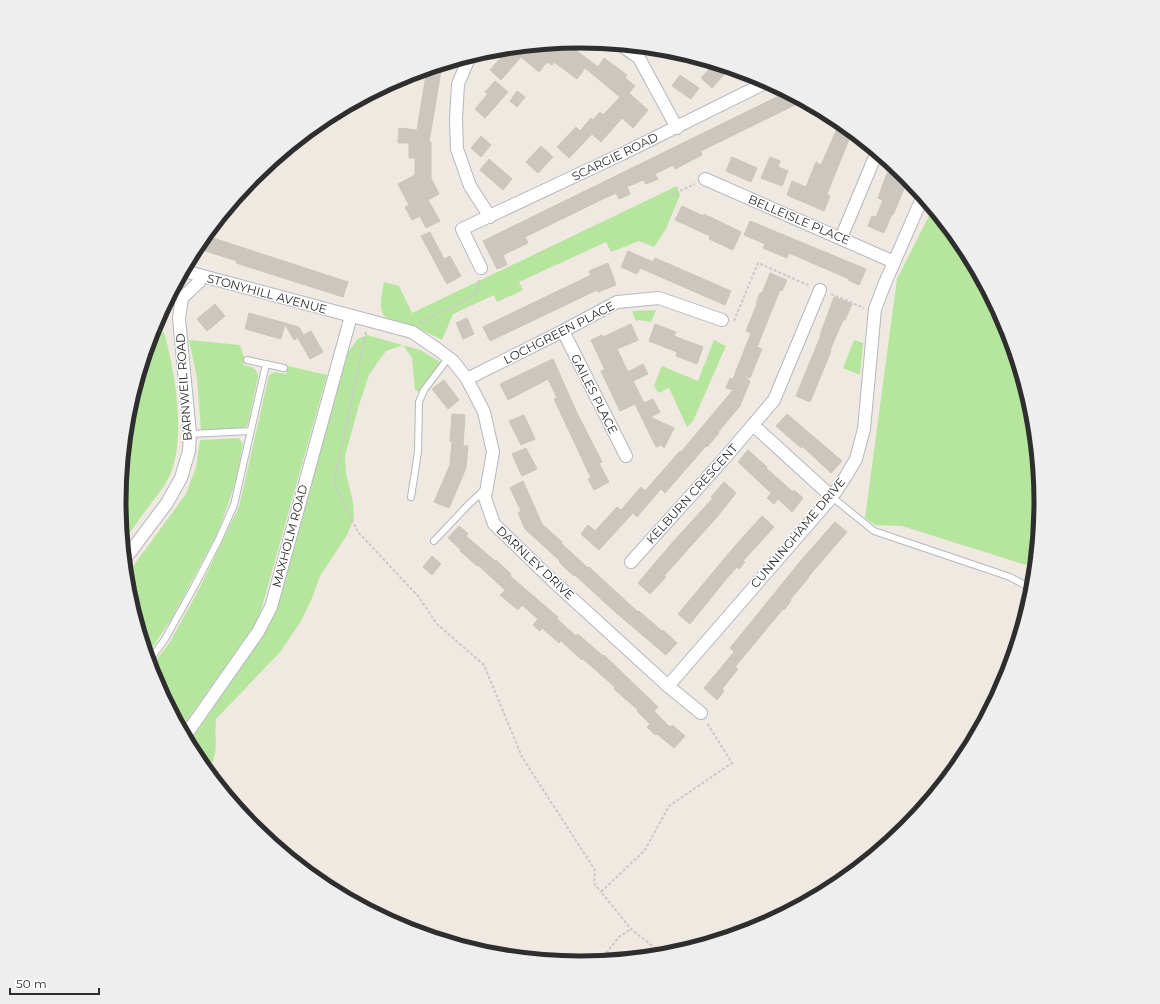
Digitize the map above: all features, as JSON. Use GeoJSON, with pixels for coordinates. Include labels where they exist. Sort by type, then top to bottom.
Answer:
{"type":"FeatureCollection","features":[{"type":"Feature","properties":{"kind":"street"},"geometry":{"type":"LineString","coordinates":[[630,51],[639,58],[677,128]]}},
{"type":"Feature","properties":{"kind":"street"},"geometry":{"type":"LineString","coordinates":[[467,62],[458,84],[456,119],[457,149],[470,186],[490,217]]}},
{"type":"Feature","properties":{"kind":"street","name":"SCARGIE ROAD"},"geometry":{"type":"LineString","coordinates":[[481,268],[462,229],[677,128],[760,86]]}},
{"type":"Feature","properties":{"kind":"street"},"geometry":{"type":"LineString","coordinates":[[841,238],[875,157]]}},
{"type":"Feature","properties":{"kind":"street","name":"BELLEISLE PLACE"},"geometry":{"type":"LineString","coordinates":[[705,179],[894,262]]}},
{"type":"Feature","properties":{"kind":"street","name":"CUNNINGHAME DRIVE"},"geometry":{"type":"LineString","coordinates":[[668,686],[832,497],[856,459],[864,429],[875,313],[885,283],[920,202]]}},
{"type":"Feature","properties":{"kind":"street","name":"STONYHILL AVENUE"},"geometry":{"type":"LineString","coordinates":[[189,272],[351,316]]}},
{"type":"Feature","properties":{"kind":"street","name":"BARNWEIL ROAD"},"geometry":{"type":"LineString","coordinates":[[129,553],[167,503],[181,478],[188,451],[190,434],[177,296],[199,282],[201,276]]}},
{"type":"Feature","properties":{"kind":"street","name":"KELBURN CRESCENT"},"geometry":{"type":"LineString","coordinates":[[631,562],[723,460],[774,400],[820,290]]}},
{"type":"Feature","properties":{"kind":"street","name":"LOCHGREEN PLACE"},"geometry":{"type":"LineString","coordinates":[[467,379],[563,331],[616,302],[659,298],[722,320]]}},
{"type":"Feature","properties":{"kind":"street","name":"DARNLEY DRIVE"},"geometry":{"type":"LineString","coordinates":[[351,316],[412,332],[449,357],[467,379],[484,412],[493,452],[485,498],[494,524],[553,581],[668,686],[702,713]]}},
{"type":"Feature","properties":{"kind":"street","name":"MAXHOLM ROAD"},"geometry":{"type":"LineString","coordinates":[[188,731],[258,632],[271,607],[351,316]]}},
{"type":"Feature","properties":{"kind":"street","name":"GAILES PLACE"},"geometry":{"type":"LineString","coordinates":[[563,331],[626,456]]}},
{"type":"Feature","properties":{"kind":"street"},"geometry":{"type":"LineString","coordinates":[[752,425],[832,497]]}},
{"type":"Feature","properties":{"kind":"lane"},"geometry":{"type":"LineString","coordinates":[[410,497],[418,452],[419,402],[424,390],[449,357]]}},
{"type":"Feature","properties":{"kind":"lane"},"geometry":{"type":"LineString","coordinates":[[247,360],[284,368]]}},
{"type":"Feature","properties":{"kind":"lane"},"geometry":{"type":"LineString","coordinates":[[153,655],[169,632],[194,587],[234,505],[266,364]]}},
{"type":"Feature","properties":{"kind":"lane"},"geometry":{"type":"LineString","coordinates":[[190,434],[250,432]]}},
{"type":"Feature","properties":{"kind":"lane"},"geometry":{"type":"LineString","coordinates":[[434,541],[487,487]]}},
{"type":"Feature","properties":{"kind":"lane"},"geometry":{"type":"LineString","coordinates":[[832,497],[874,531],[1010,577],[1026,586]]}},
{"type":"Feature","properties":{"kind":"path"},"geometry":{"type":"LineString","coordinates":[[671,195],[705,179]]}},
{"type":"Feature","properties":{"kind":"path"},"geometry":{"type":"LineString","coordinates":[[722,320],[733,323],[758,263],[875,313]]}},
{"type":"Feature","properties":{"kind":"path"},"geometry":{"type":"LineString","coordinates":[[412,332],[415,325],[473,296],[478,288],[481,268]]}},
{"type":"Feature","properties":{"kind":"path"},"geometry":{"type":"LineString","coordinates":[[368,321],[334,483],[358,532],[418,596],[437,624],[484,665],[522,757],[595,870],[594,883],[631,929],[656,949]]}},
{"type":"Feature","properties":{"kind":"path"},"geometry":{"type":"LineString","coordinates":[[601,892],[645,850],[669,806],[732,762],[702,713]]}},
{"type":"Feature","properties":{"kind":"path"},"geometry":{"type":"LineString","coordinates":[[605,955],[619,937],[631,929]]}},
{"type":"Feature","properties":{"kind":"green space"},"geometry":{"type":"Polygon","coordinates":[[[677,186],[680,195],[666,229],[654,247],[639,241],[611,252],[606,242],[519,282],[523,290],[497,302],[494,295],[453,314],[442,340],[419,329],[389,320],[382,311],[381,305],[384,282],[399,286],[412,313],[677,186]]]}},
{"type":"Feature","properties":{"kind":"green space"},"geometry":{"type":"Polygon","coordinates":[[[930,214],[957,250],[987,301],[1010,356],[1019,384],[1030,443],[1034,502],[1030,561],[1026,565],[902,526],[875,525],[865,518],[897,279],[930,214]]]}},
{"type":"Feature","properties":{"kind":"green space"},"geometry":{"type":"Polygon","coordinates":[[[656,310],[651,322],[636,321],[632,311],[656,310]]]}},
{"type":"Feature","properties":{"kind":"green space"},"geometry":{"type":"Polygon","coordinates":[[[164,332],[172,366],[177,405],[177,444],[174,462],[166,484],[127,536],[126,502],[130,443],[141,384],[159,334],[164,332]]]}},
{"type":"Feature","properties":{"kind":"green space"},"geometry":{"type":"Polygon","coordinates":[[[367,335],[403,345],[386,351],[369,375],[359,405],[345,456],[346,474],[353,502],[354,518],[347,535],[320,576],[301,621],[281,651],[216,719],[216,746],[214,759],[211,765],[193,738],[266,631],[277,607],[348,352],[358,339],[367,335]]]}},
{"type":"Feature","properties":{"kind":"green space"},"geometry":{"type":"Polygon","coordinates":[[[189,340],[240,345],[244,357],[243,365],[255,369],[258,377],[247,426],[240,428],[201,430],[197,378],[189,340]]]}},
{"type":"Feature","properties":{"kind":"green space"},"geometry":{"type":"Polygon","coordinates":[[[714,340],[726,346],[693,421],[687,427],[669,388],[658,393],[654,385],[662,366],[698,381],[714,340]]]}},
{"type":"Feature","properties":{"kind":"green space"},"geometry":{"type":"Polygon","coordinates":[[[854,340],[863,343],[860,375],[843,368],[854,340]]]}},
{"type":"Feature","properties":{"kind":"green space"},"geometry":{"type":"Polygon","coordinates":[[[403,345],[420,350],[442,363],[420,392],[415,390],[412,358],[403,345]]]}},
{"type":"Feature","properties":{"kind":"green space"},"geometry":{"type":"Polygon","coordinates":[[[288,366],[327,375],[262,607],[256,623],[184,724],[173,703],[155,661],[170,642],[197,593],[239,507],[269,375],[275,372],[286,374],[288,366]]]}},
{"type":"Feature","properties":{"kind":"green space"},"geometry":{"type":"Polygon","coordinates":[[[239,438],[243,444],[236,480],[218,532],[172,618],[151,650],[141,620],[131,569],[186,494],[196,467],[200,440],[239,438]]]}},
{"type":"Feature","properties":{"kind":"building"},"geometry":{"type":"Polygon","coordinates":[[[573,48],[598,67],[604,58],[627,75],[625,78],[635,86],[629,93],[648,110],[633,128],[622,118],[601,142],[592,134],[569,158],[557,147],[576,127],[580,131],[591,118],[593,120],[600,112],[603,115],[620,97],[585,68],[577,79],[554,62],[552,65],[547,62],[539,72],[521,57],[501,80],[490,70],[503,55],[550,49],[573,48]]]}},
{"type":"Feature","properties":{"kind":"building"},"geometry":{"type":"Polygon","coordinates":[[[711,67],[726,72],[712,88],[701,78],[711,67]]]}},
{"type":"Feature","properties":{"kind":"building"},"geometry":{"type":"Polygon","coordinates":[[[441,70],[429,142],[431,142],[431,178],[439,194],[428,200],[440,221],[426,228],[420,216],[412,220],[405,207],[409,205],[398,184],[415,175],[415,158],[409,158],[409,143],[398,143],[399,128],[417,130],[426,75],[441,70]]]}},
{"type":"Feature","properties":{"kind":"building"},"geometry":{"type":"Polygon","coordinates":[[[680,75],[699,88],[691,99],[672,86],[680,75]]]}},
{"type":"Feature","properties":{"kind":"building"},"geometry":{"type":"Polygon","coordinates":[[[495,81],[508,92],[485,118],[475,109],[488,94],[485,92],[495,81]]]}},
{"type":"Feature","properties":{"kind":"building"},"geometry":{"type":"Polygon","coordinates":[[[517,91],[525,97],[517,107],[510,101],[517,91]]]}},
{"type":"Feature","properties":{"kind":"building"},"geometry":{"type":"Polygon","coordinates":[[[781,95],[797,104],[701,151],[702,155],[675,169],[673,165],[655,174],[658,179],[646,184],[643,180],[627,187],[630,194],[619,199],[616,193],[525,237],[528,243],[503,255],[507,265],[497,269],[483,241],[781,95]]]}},
{"type":"Feature","properties":{"kind":"building"},"geometry":{"type":"Polygon","coordinates":[[[837,129],[850,138],[827,194],[830,196],[824,211],[787,195],[792,181],[806,187],[816,162],[821,165],[837,129]]]}},
{"type":"Feature","properties":{"kind":"building"},"geometry":{"type":"Polygon","coordinates":[[[481,136],[491,145],[481,157],[471,148],[481,136]]]}},
{"type":"Feature","properties":{"kind":"building"},"geometry":{"type":"Polygon","coordinates":[[[541,146],[553,157],[538,173],[526,162],[541,146]]]}},
{"type":"Feature","properties":{"kind":"building"},"geometry":{"type":"Polygon","coordinates":[[[732,157],[757,168],[751,182],[726,171],[732,157]]]}},
{"type":"Feature","properties":{"kind":"building"},"geometry":{"type":"Polygon","coordinates":[[[770,157],[780,161],[778,167],[788,171],[782,186],[761,178],[770,157]]]}},
{"type":"Feature","properties":{"kind":"building"},"geometry":{"type":"Polygon","coordinates":[[[489,159],[512,179],[503,190],[480,170],[489,159]]]}},
{"type":"Feature","properties":{"kind":"building"},"geometry":{"type":"Polygon","coordinates":[[[887,173],[893,175],[905,186],[884,233],[868,226],[872,216],[876,217],[883,200],[878,198],[887,173]]]}},
{"type":"Feature","properties":{"kind":"building"},"geometry":{"type":"Polygon","coordinates":[[[682,206],[703,216],[704,214],[741,232],[733,250],[709,239],[710,236],[675,220],[682,206]]]}},
{"type":"Feature","properties":{"kind":"building"},"geometry":{"type":"Polygon","coordinates":[[[750,221],[866,269],[859,285],[848,280],[849,279],[789,253],[787,258],[763,248],[765,244],[744,235],[750,221]]]}},
{"type":"Feature","properties":{"kind":"building"},"geometry":{"type":"Polygon","coordinates":[[[430,232],[444,259],[450,256],[461,276],[447,284],[421,236],[430,232]]]}},
{"type":"Feature","properties":{"kind":"building"},"geometry":{"type":"Polygon","coordinates":[[[213,238],[348,282],[343,297],[236,263],[237,261],[203,250],[213,238]]]}},
{"type":"Feature","properties":{"kind":"building"},"geometry":{"type":"Polygon","coordinates":[[[628,251],[653,262],[655,258],[731,291],[725,305],[640,268],[637,274],[621,267],[628,251]]]}},
{"type":"Feature","properties":{"kind":"building"},"geometry":{"type":"Polygon","coordinates":[[[608,263],[616,285],[598,292],[597,290],[490,341],[483,327],[591,275],[589,271],[608,263]]]}},
{"type":"Feature","properties":{"kind":"building"},"geometry":{"type":"Polygon","coordinates":[[[770,273],[787,280],[782,291],[780,290],[757,347],[762,349],[750,378],[742,374],[750,381],[740,406],[707,447],[706,446],[665,493],[661,489],[637,517],[633,513],[599,550],[581,534],[588,525],[595,531],[617,507],[621,510],[641,487],[645,491],[680,451],[681,452],[733,390],[726,388],[730,378],[733,379],[751,333],[746,331],[760,293],[762,293],[770,273]]]}},
{"type":"Feature","properties":{"kind":"building"},"geometry":{"type":"Polygon","coordinates":[[[834,297],[852,304],[845,320],[843,320],[830,350],[831,351],[810,402],[796,396],[821,335],[834,297]]]}},
{"type":"Feature","properties":{"kind":"building"},"geometry":{"type":"Polygon","coordinates":[[[215,304],[225,316],[207,331],[197,319],[215,304]]]}},
{"type":"Feature","properties":{"kind":"building"},"geometry":{"type":"Polygon","coordinates":[[[249,313],[299,327],[303,334],[294,340],[285,324],[281,339],[245,329],[249,313]]]}},
{"type":"Feature","properties":{"kind":"building"},"geometry":{"type":"Polygon","coordinates":[[[467,318],[474,334],[463,339],[456,323],[467,318]]]}},
{"type":"Feature","properties":{"kind":"building"},"geometry":{"type":"Polygon","coordinates":[[[631,324],[638,340],[617,349],[628,372],[643,364],[648,374],[633,381],[644,403],[653,399],[660,412],[650,417],[674,428],[664,448],[661,445],[656,447],[635,404],[620,411],[601,371],[605,370],[591,340],[602,335],[603,337],[631,324]]]}},
{"type":"Feature","properties":{"kind":"building"},"geometry":{"type":"Polygon","coordinates":[[[655,324],[676,332],[674,336],[703,347],[697,364],[676,356],[677,352],[649,341],[655,324]]]}},
{"type":"Feature","properties":{"kind":"building"},"geometry":{"type":"Polygon","coordinates":[[[311,331],[323,352],[310,359],[298,338],[311,331]]]}},
{"type":"Feature","properties":{"kind":"building"},"geometry":{"type":"Polygon","coordinates":[[[553,359],[577,413],[602,462],[599,463],[609,482],[594,490],[588,479],[591,478],[554,399],[557,398],[548,379],[508,400],[500,384],[553,359]]]}},
{"type":"Feature","properties":{"kind":"building"},"geometry":{"type":"Polygon","coordinates":[[[444,380],[459,400],[448,409],[432,389],[444,380]]]}},
{"type":"Feature","properties":{"kind":"building"},"geometry":{"type":"Polygon","coordinates":[[[452,414],[465,415],[463,446],[468,446],[466,468],[449,508],[434,502],[450,465],[452,414]]]}},
{"type":"Feature","properties":{"kind":"building"},"geometry":{"type":"Polygon","coordinates":[[[787,414],[842,461],[831,473],[802,446],[801,448],[776,426],[787,414]]]}},
{"type":"Feature","properties":{"kind":"building"},"geometry":{"type":"Polygon","coordinates":[[[524,415],[535,439],[521,445],[509,421],[524,415]]]}},
{"type":"Feature","properties":{"kind":"building"},"geometry":{"type":"Polygon","coordinates":[[[526,448],[537,469],[522,476],[512,454],[526,448]]]}},
{"type":"Feature","properties":{"kind":"building"},"geometry":{"type":"Polygon","coordinates":[[[748,450],[793,492],[794,490],[803,498],[792,512],[778,499],[774,504],[767,498],[771,493],[738,462],[748,450]]]}},
{"type":"Feature","properties":{"kind":"building"},"geometry":{"type":"Polygon","coordinates":[[[523,481],[542,524],[588,568],[589,567],[638,612],[639,611],[662,631],[663,630],[677,643],[666,655],[614,611],[575,575],[574,576],[566,569],[559,562],[560,561],[525,529],[518,513],[521,511],[510,488],[523,481]]]}},
{"type":"Feature","properties":{"kind":"building"},"geometry":{"type":"Polygon","coordinates":[[[724,482],[736,493],[650,594],[638,583],[713,498],[711,497],[724,482]]]}},
{"type":"Feature","properties":{"kind":"building"},"geometry":{"type":"Polygon","coordinates":[[[762,516],[774,527],[743,561],[745,562],[739,569],[737,567],[727,578],[690,624],[678,614],[762,516]]]}},
{"type":"Feature","properties":{"kind":"building"},"geometry":{"type":"Polygon","coordinates":[[[835,522],[847,532],[808,577],[784,610],[783,609],[735,667],[738,669],[722,689],[724,691],[717,700],[704,688],[734,652],[730,648],[803,558],[835,522]]]}},
{"type":"Feature","properties":{"kind":"building"},"geometry":{"type":"Polygon","coordinates":[[[459,526],[468,534],[466,536],[495,561],[496,560],[511,574],[510,576],[558,617],[557,619],[576,636],[578,634],[603,656],[604,655],[658,707],[654,711],[670,727],[672,725],[685,736],[674,748],[657,734],[655,735],[647,727],[650,724],[637,711],[638,710],[614,689],[615,687],[583,659],[582,660],[561,641],[559,643],[542,628],[540,631],[533,625],[538,619],[522,605],[518,610],[500,595],[505,590],[478,565],[477,566],[460,551],[461,550],[448,538],[459,526]]]}},
{"type":"Feature","properties":{"kind":"building"},"geometry":{"type":"Polygon","coordinates":[[[432,556],[441,564],[432,575],[423,567],[432,556]]]}}]}
